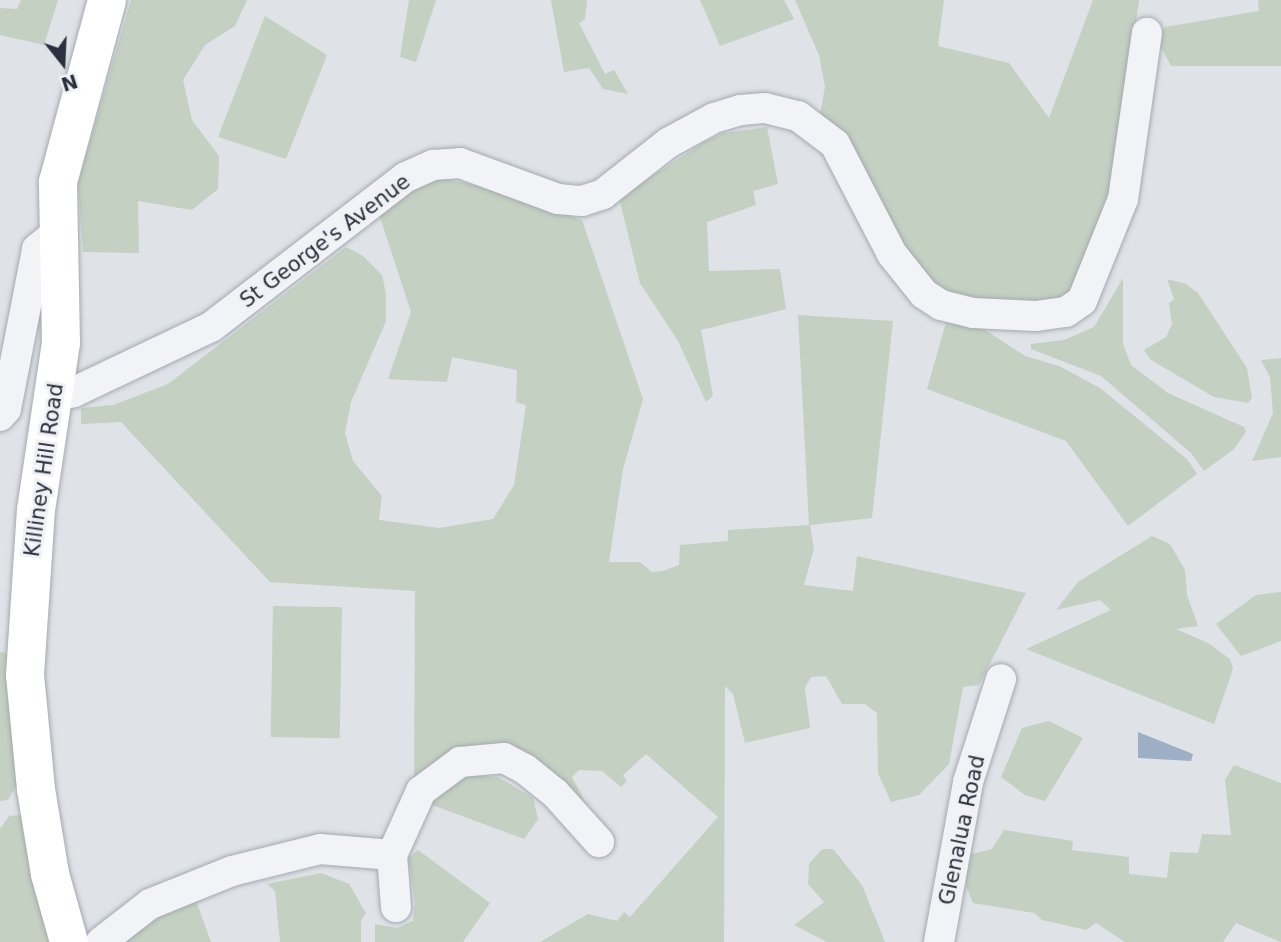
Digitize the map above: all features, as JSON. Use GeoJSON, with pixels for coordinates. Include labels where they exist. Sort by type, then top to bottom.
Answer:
{"type":"FeatureCollection","features":[{"type":"Feature","properties":{"kind":"main road","name":"Killiney Hill Road"},"geometry":{"type":"LineString","coordinates":[[69,942],[51,874],[36,789],[25,675],[36,510],[54,396],[63,299],[58,182],[107,0]]}},
{"type":"Feature","properties":{"kind":"street","name":"St George's Avenue"},"geometry":{"type":"LineString","coordinates":[[54,396],[74,392],[211,327],[406,177],[433,165],[460,163],[558,199],[582,201],[603,194],[624,174],[714,118],[741,110],[765,108],[798,116],[835,144],[892,254],[923,294],[942,305],[973,313],[1036,316],[1066,312],[1082,301],[1123,199],[1147,33]]}},
{"type":"Feature","properties":{"kind":"street"},"geometry":{"type":"LineString","coordinates":[[0,416],[6,409],[37,250],[59,231]]}},
{"type":"Feature","properties":{"kind":"street","name":"Glenalua Road"},"geometry":{"type":"LineString","coordinates":[[939,942],[968,782],[1001,679]]}},
{"type":"Feature","properties":{"kind":"street"},"geometry":{"type":"LineString","coordinates":[[396,907],[391,855],[421,791],[460,762],[504,758],[525,769],[555,793],[598,842]]}},
{"type":"Feature","properties":{"kind":"street"},"geometry":{"type":"LineString","coordinates":[[101,942],[150,904],[232,871],[320,849],[391,855]]}},
{"type":"Feature","properties":{"kind":"green space"},"geometry":{"type":"Polygon","coordinates":[[[21,0],[58,0],[44,45],[0,35],[0,8],[17,9],[21,0]]]}},
{"type":"Feature","properties":{"kind":"green space"},"geometry":{"type":"Polygon","coordinates":[[[131,0],[247,0],[235,26],[205,45],[183,80],[192,120],[219,156],[218,189],[192,210],[138,201],[139,253],[83,252],[78,182],[131,0]]]}},
{"type":"Feature","properties":{"kind":"green space"},"geometry":{"type":"Polygon","coordinates":[[[409,0],[436,0],[416,62],[400,57],[409,0]]]}},
{"type":"Feature","properties":{"kind":"green space"},"geometry":{"type":"Polygon","coordinates":[[[551,0],[587,0],[585,19],[579,23],[605,74],[614,70],[628,94],[603,89],[589,68],[564,72],[551,0]]]}},
{"type":"Feature","properties":{"kind":"green space"},"geometry":{"type":"Polygon","coordinates":[[[700,0],[784,0],[794,19],[720,46],[700,0]]]}},
{"type":"Feature","properties":{"kind":"green space"},"geometry":{"type":"Polygon","coordinates":[[[795,0],[944,0],[938,46],[1009,63],[1049,118],[1093,0],[1139,0],[1111,209],[1067,303],[958,302],[924,279],[819,119],[825,87],[819,55],[795,0]]]}},
{"type":"Feature","properties":{"kind":"green space"},"geometry":{"type":"Polygon","coordinates":[[[1258,0],[1281,0],[1281,66],[1171,66],[1156,38],[1165,27],[1259,11],[1258,0]]]}},
{"type":"Feature","properties":{"kind":"green space"},"geometry":{"type":"Polygon","coordinates":[[[265,16],[327,55],[286,159],[218,137],[265,16]]]}},
{"type":"Feature","properties":{"kind":"green space"},"geometry":{"type":"Polygon","coordinates":[[[767,127],[778,184],[753,191],[756,205],[707,222],[709,271],[780,269],[786,309],[701,330],[713,396],[706,402],[678,341],[640,283],[619,198],[704,142],[724,133],[767,127]]]}},
{"type":"Feature","properties":{"kind":"green space"},"geometry":{"type":"Polygon","coordinates":[[[436,177],[480,186],[582,220],[643,399],[623,469],[609,562],[640,562],[652,572],[663,571],[679,565],[680,545],[728,541],[728,530],[809,525],[798,315],[893,321],[872,518],[810,525],[814,548],[804,585],[853,591],[857,556],[1026,593],[979,685],[963,687],[949,764],[919,795],[891,802],[878,773],[877,713],[865,704],[842,704],[826,676],[811,677],[805,688],[810,728],[745,743],[733,694],[725,686],[724,942],[540,942],[588,914],[617,921],[624,912],[630,917],[718,817],[646,754],[623,775],[627,781],[621,787],[602,771],[579,770],[572,777],[591,813],[529,764],[414,782],[415,591],[270,582],[121,422],[81,424],[81,408],[113,405],[168,384],[346,247],[363,256],[382,275],[386,294],[386,321],[351,402],[345,433],[353,461],[382,496],[379,520],[439,528],[493,519],[514,485],[526,405],[516,402],[517,370],[452,357],[447,382],[388,379],[411,312],[378,211],[422,181],[436,177]]]}},
{"type":"Feature","properties":{"kind":"green space"},"geometry":{"type":"Polygon","coordinates":[[[1123,278],[1123,344],[1131,365],[1168,393],[1244,427],[1246,432],[1233,450],[1204,471],[1191,453],[1101,376],[1031,349],[1031,344],[1064,340],[1094,327],[1123,278]]]}},
{"type":"Feature","properties":{"kind":"green space"},"geometry":{"type":"Polygon","coordinates":[[[1167,279],[1186,284],[1198,293],[1247,368],[1252,398],[1248,403],[1214,397],[1151,360],[1144,350],[1166,337],[1172,324],[1169,303],[1174,299],[1167,279]]]}},
{"type":"Feature","properties":{"kind":"green space"},"geometry":{"type":"Polygon","coordinates":[[[948,315],[972,321],[1025,356],[1059,366],[1100,388],[1187,459],[1197,474],[1128,526],[1066,441],[927,389],[948,315]]]}},
{"type":"Feature","properties":{"kind":"green space"},"geometry":{"type":"Polygon","coordinates":[[[1281,358],[1281,457],[1252,461],[1273,413],[1270,377],[1261,360],[1281,358]]]}},
{"type":"Feature","properties":{"kind":"green space"},"geometry":{"type":"Polygon","coordinates":[[[1152,536],[1170,544],[1185,570],[1187,595],[1198,626],[1176,629],[1208,643],[1230,659],[1233,669],[1214,724],[1026,649],[1111,610],[1100,600],[1056,610],[1078,582],[1152,536]]]}},
{"type":"Feature","properties":{"kind":"green space"},"geometry":{"type":"Polygon","coordinates":[[[1281,592],[1281,641],[1241,656],[1216,624],[1256,595],[1281,592]]]}},
{"type":"Feature","properties":{"kind":"green space"},"geometry":{"type":"Polygon","coordinates":[[[273,606],[342,607],[340,738],[271,737],[273,606]]]}},
{"type":"Feature","properties":{"kind":"green space"},"geometry":{"type":"Polygon","coordinates":[[[0,652],[14,654],[21,778],[8,800],[0,801],[0,652]]]}},
{"type":"Feature","properties":{"kind":"green space"},"geometry":{"type":"Polygon","coordinates":[[[1049,721],[1083,738],[1045,801],[1025,795],[1001,777],[1022,728],[1049,721]]]}},
{"type":"Feature","properties":{"kind":"green space"},"geometry":{"type":"Polygon","coordinates":[[[1234,765],[1281,783],[1281,942],[1236,923],[1223,942],[1125,942],[1096,923],[1086,930],[1042,920],[1034,913],[973,903],[966,886],[967,855],[992,849],[1004,830],[1073,841],[1072,850],[1129,857],[1129,874],[1167,878],[1170,852],[1198,853],[1202,834],[1231,835],[1225,780],[1234,765]]]}},
{"type":"Feature","properties":{"kind":"green space"},"geometry":{"type":"Polygon","coordinates":[[[466,775],[498,777],[533,798],[538,819],[524,839],[424,802],[466,775]]]}},
{"type":"Feature","properties":{"kind":"green space"},"geometry":{"type":"Polygon","coordinates":[[[32,814],[56,942],[0,942],[0,829],[9,816],[32,814]]]}},
{"type":"Feature","properties":{"kind":"green space"},"geometry":{"type":"Polygon","coordinates":[[[822,849],[833,849],[862,885],[885,942],[827,942],[794,925],[824,902],[808,884],[809,864],[822,849]]]}},
{"type":"Feature","properties":{"kind":"green space"},"geometry":{"type":"Polygon","coordinates":[[[418,850],[490,903],[463,942],[375,942],[375,924],[397,928],[413,921],[415,902],[408,858],[418,850]]]}},
{"type":"Feature","properties":{"kind":"green space"},"geometry":{"type":"Polygon","coordinates":[[[321,873],[349,884],[366,913],[361,921],[361,942],[280,942],[275,891],[267,884],[321,873]]]}},
{"type":"Feature","properties":{"kind":"green space"},"geometry":{"type":"Polygon","coordinates":[[[196,901],[211,942],[125,942],[151,921],[196,901]]]}},
{"type":"Feature","properties":{"kind":"water"},"geometry":{"type":"Polygon","coordinates":[[[1138,732],[1193,754],[1191,761],[1138,758],[1138,732]]]}}]}
